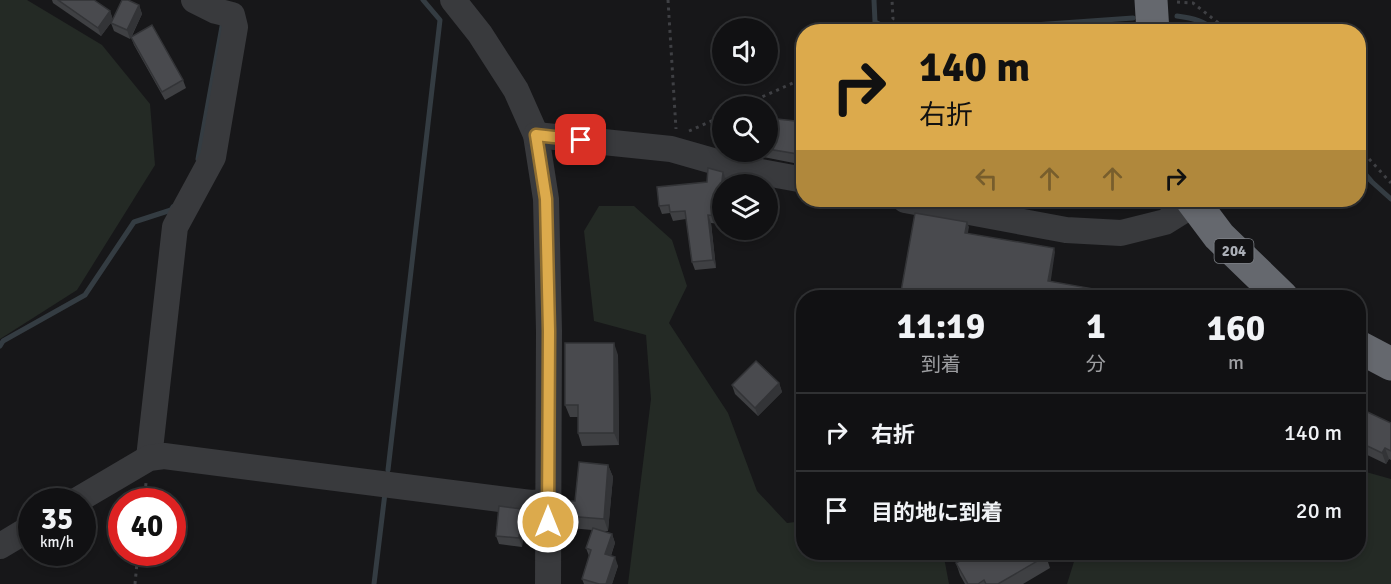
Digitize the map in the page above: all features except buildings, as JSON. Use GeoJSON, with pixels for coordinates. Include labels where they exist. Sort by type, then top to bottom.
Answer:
{"type":"FeatureCollection","features":[{"type":"Feature","properties":{"kind":"highway","name":"204"},"geometry":{"type":"LineString","coordinates":[[1197,207],[1219,236],[1274,290]]}},
{"type":"Feature","properties":{"kind":"highway"},"geometry":{"type":"LineString","coordinates":[[1366,351],[1391,364]]}},
{"type":"Feature","properties":{"kind":"street"},"geometry":{"type":"LineString","coordinates":[[453,0],[480,34],[516,90],[536,135],[546,199],[549,331],[548,584]]}},
{"type":"Feature","properties":{"kind":"street"},"geometry":{"type":"LineString","coordinates":[[149,458],[175,227],[213,157],[235,27],[211,6]]}},
{"type":"Feature","properties":{"kind":"street"},"geometry":{"type":"LineString","coordinates":[[536,135],[674,143],[734,167],[796,179]]}},
{"type":"Feature","properties":{"kind":"street"},"geometry":{"type":"LineString","coordinates":[[941,207],[1066,231],[1121,233],[1165,222],[1186,207]]}},
{"type":"Feature","properties":{"kind":"street"},"geometry":{"type":"LineString","coordinates":[[96,489],[149,458],[164,456],[531,502],[548,502]]}},
{"type":"Feature","properties":{"kind":"street"},"geometry":{"type":"LineString","coordinates":[[0,546],[18,535]]}},
{"type":"Feature","properties":{"kind":"path"},"geometry":{"type":"LineString","coordinates":[[668,0],[674,143],[712,122]]}},
{"type":"Feature","properties":{"kind":"path"},"geometry":{"type":"LineString","coordinates":[[890,24],[893,19],[892,0]]}},
{"type":"Feature","properties":{"kind":"path"},"geometry":{"type":"LineString","coordinates":[[1152,11],[1193,3],[1220,24]]}},
{"type":"Feature","properties":{"kind":"path"},"geometry":{"type":"LineString","coordinates":[[764,96],[796,82]]}},
{"type":"Feature","properties":{"kind":"path"},"geometry":{"type":"LineString","coordinates":[[1366,156],[1391,183]]}},
{"type":"Feature","properties":{"kind":"path"},"geometry":{"type":"LineString","coordinates":[[135,584],[137,566]]}},
{"type":"Feature","properties":{"kind":"shaded area"},"geometry":{"type":"Polygon","coordinates":[[[0,0],[27,0],[102,45],[150,104],[155,165],[77,290],[0,339],[0,0]]]}},
{"type":"Feature","properties":{"kind":"shaded area"},"geometry":{"type":"Polygon","coordinates":[[[599,206],[634,206],[672,240],[687,286],[669,323],[728,413],[757,491],[787,523],[796,522],[796,560],[944,560],[949,584],[628,584],[651,399],[646,335],[594,321],[584,231],[599,206]]]}},
{"type":"Feature","properties":{"kind":"shaded area"},"geometry":{"type":"Polygon","coordinates":[[[1366,472],[1391,479],[1391,584],[1067,584],[1074,560],[1366,560],[1366,472]]]}},
{"type":"Feature","properties":{"kind":"waterway"},"geometry":{"type":"LineString","coordinates":[[388,470],[440,20],[423,0]]}},
{"type":"Feature","properties":{"kind":"waterway"},"geometry":{"type":"LineString","coordinates":[[874,0],[875,22],[879,24]]}},
{"type":"Feature","properties":{"kind":"waterway"},"geometry":{"type":"LineString","coordinates":[[1177,16],[1206,24]]}},
{"type":"Feature","properties":{"kind":"waterway"},"geometry":{"type":"LineString","coordinates":[[1048,24],[1133,18]]}},
{"type":"Feature","properties":{"kind":"waterway"},"geometry":{"type":"LineString","coordinates":[[198,159],[223,21]]}},
{"type":"Feature","properties":{"kind":"waterway"},"geometry":{"type":"LineString","coordinates":[[1366,175],[1391,199]]}},
{"type":"Feature","properties":{"kind":"waterway"},"geometry":{"type":"LineString","coordinates":[[0,346],[3,341],[85,295],[134,222],[171,210],[173,207]]}},
{"type":"Feature","properties":{"kind":"waterway"},"geometry":{"type":"LineString","coordinates":[[374,584],[385,493]]}},
{"type":"Feature","properties":{"kind":"route"},"geometry":{"type":"LineString","coordinates":[[548,522],[549,331],[546,199],[536,135],[581,140]]}}]}
